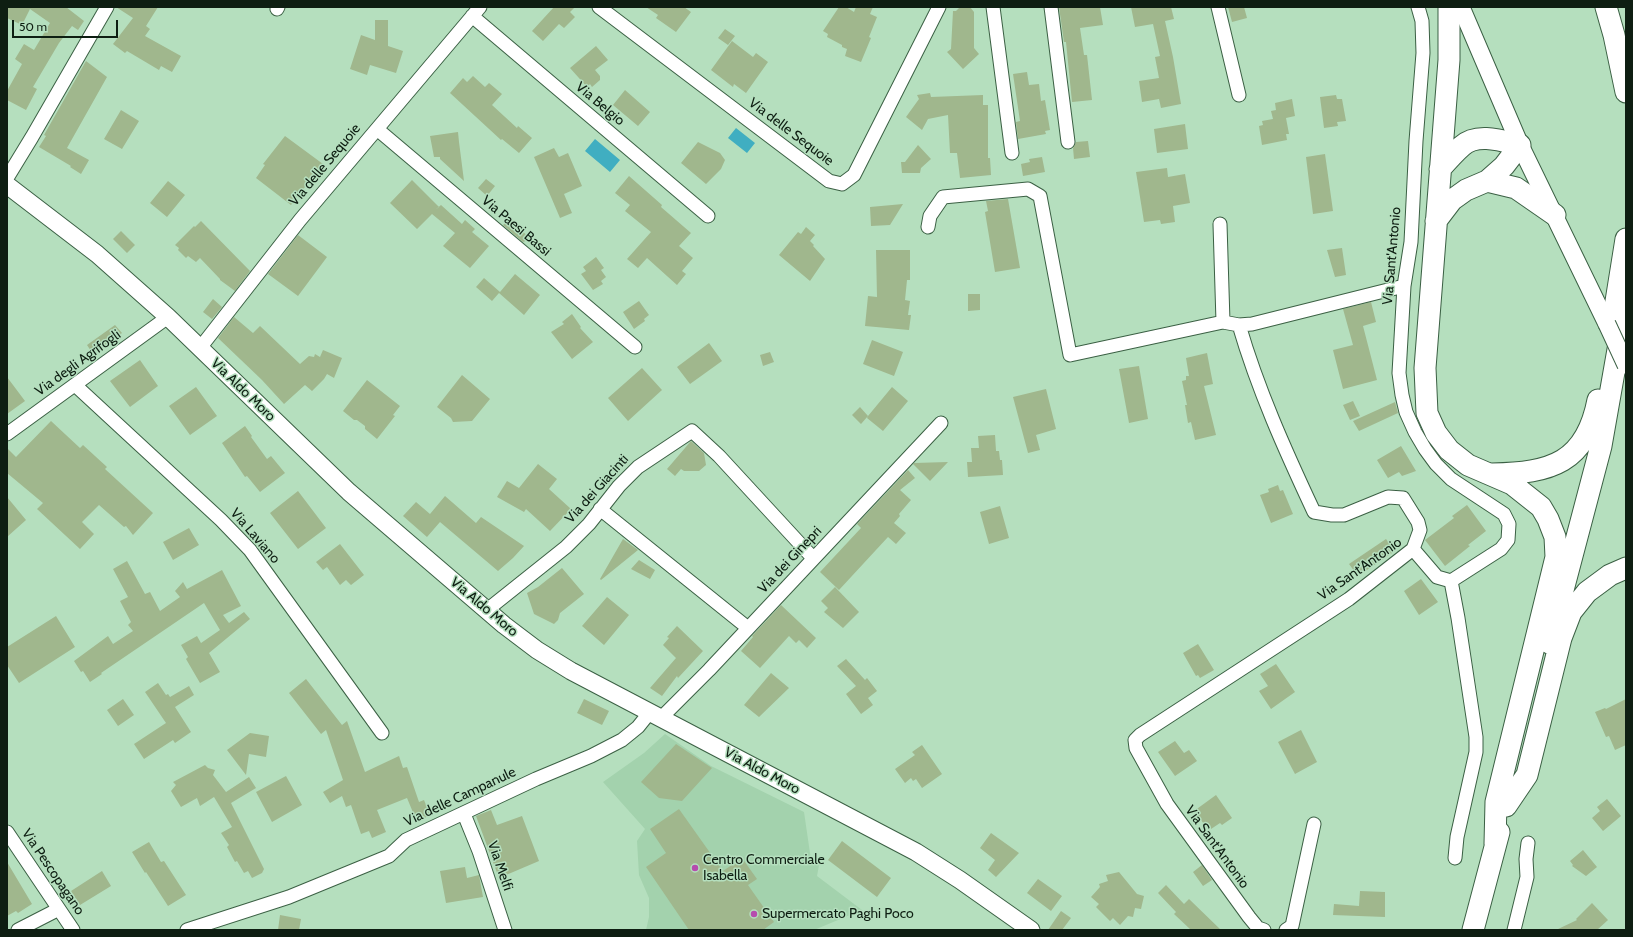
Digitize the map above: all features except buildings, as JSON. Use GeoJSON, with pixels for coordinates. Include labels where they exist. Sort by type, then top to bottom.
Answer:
{"type":"FeatureCollection","features":[{"type":"Feature","properties":{"kind":"main road"},"geometry":{"type":"LineString","coordinates":[[1450,7],[1449,60],[1424,368],[1427,413],[1436,433],[1450,450],[1468,464],[1512,484],[1541,507],[1548,519],[1555,537],[1556,557],[1496,802],[1495,844]]}},
{"type":"Feature","properties":{"kind":"main road"},"geometry":{"type":"LineString","coordinates":[[1606,7],[1614,35],[1626,92]]}},
{"type":"Feature","properties":{"kind":"main road"},"geometry":{"type":"LineString","coordinates":[[1615,7],[1626,42]]}},
{"type":"Feature","properties":{"kind":"main road"},"geometry":{"type":"LineString","coordinates":[[1436,221],[1452,200],[1466,190],[1487,181],[1504,166],[1520,145],[1490,139],[1476,139],[1463,144],[1440,169]]}},
{"type":"Feature","properties":{"kind":"main road"},"geometry":{"type":"LineString","coordinates":[[1487,181],[1516,188],[1555,215]]}},
{"type":"Feature","properties":{"kind":"main road"},"geometry":{"type":"LineString","coordinates":[[1492,474],[1520,473],[1548,468],[1565,459],[1578,447],[1589,430],[1595,415],[1598,400],[1616,304],[1626,239]]}},
{"type":"Feature","properties":{"kind":"main road"},"geometry":{"type":"LineString","coordinates":[[1474,930],[1495,844],[1601,446],[1626,304]]}},
{"type":"Feature","properties":{"kind":"main road"},"geometry":{"type":"LineString","coordinates":[[1506,806],[1527,776],[1561,638],[1571,612],[1587,592],[1610,575],[1626,568]]}},
{"type":"Feature","properties":{"kind":"street"},"geometry":{"type":"LineString","coordinates":[[7,178],[107,7]]}},
{"type":"Feature","properties":{"kind":"street","name":"Via delle Sequoie"},"geometry":{"type":"LineString","coordinates":[[599,7],[829,181],[842,184],[854,175],[939,7]]}},
{"type":"Feature","properties":{"kind":"street"},"geometry":{"type":"LineString","coordinates":[[993,7],[1012,153]]}},
{"type":"Feature","properties":{"kind":"street"},"geometry":{"type":"LineString","coordinates":[[1051,7],[1068,142]]}},
{"type":"Feature","properties":{"kind":"street"},"geometry":{"type":"LineString","coordinates":[[1218,7],[1239,95]]}},
{"type":"Feature","properties":{"kind":"street","name":"Via Sant'Antonio"},"geometry":{"type":"LineString","coordinates":[[1264,930],[1258,928],[1249,917],[1167,804],[1136,748],[1135,740],[1140,735],[1349,598],[1413,549],[1437,577],[1451,581],[1501,549],[1508,540],[1509,524],[1504,514],[1451,479],[1424,449],[1406,412],[1402,395],[1399,373],[1404,286],[1411,242],[1416,142],[1423,53],[1422,21],[1418,7]]}},
{"type":"Feature","properties":{"kind":"street"},"geometry":{"type":"LineString","coordinates":[[1460,7],[1520,145],[1626,365]]}},
{"type":"Feature","properties":{"kind":"street","name":"Via delle Sequoie"},"geometry":{"type":"LineString","coordinates":[[200,348],[300,220],[476,12]]}},
{"type":"Feature","properties":{"kind":"street","name":"Via Belgio"},"geometry":{"type":"LineString","coordinates":[[476,12],[708,216]]}},
{"type":"Feature","properties":{"kind":"street","name":"Via Paesi Bassi"},"geometry":{"type":"LineString","coordinates":[[377,129],[635,348]]}},
{"type":"Feature","properties":{"kind":"street","name":"Via Aldo Moro"},"geometry":{"type":"LineString","coordinates":[[7,184],[97,254],[168,317],[350,492],[487,610],[537,650],[571,671],[916,852],[1031,930]]}},
{"type":"Feature","properties":{"kind":"street"},"geometry":{"type":"LineString","coordinates":[[928,227],[930,216],[943,197],[1028,189],[1040,196],[1070,355],[1223,322],[1252,324],[1404,286]]}},
{"type":"Feature","properties":{"kind":"street"},"geometry":{"type":"LineString","coordinates":[[1220,224],[1223,322]]}},
{"type":"Feature","properties":{"kind":"street","name":"Via degli Agrifogli"},"geometry":{"type":"LineString","coordinates":[[7,434],[168,317]]}},
{"type":"Feature","properties":{"kind":"street"},"geometry":{"type":"LineString","coordinates":[[1239,324],[1252,367],[1272,421],[1314,512],[1344,515],[1388,497],[1403,498],[1418,522],[1420,530],[1413,549]]}},
{"type":"Feature","properties":{"kind":"street","name":"Via Laviano"},"geometry":{"type":"LineString","coordinates":[[75,385],[221,520],[250,550],[382,733]]}},
{"type":"Feature","properties":{"kind":"street","name":"Via dei Ginepri"},"geometry":{"type":"LineString","coordinates":[[655,715],[748,628],[941,423]]}},
{"type":"Feature","properties":{"kind":"street","name":"Via dei Giacinti"},"geometry":{"type":"LineString","coordinates":[[487,610],[566,547],[589,524],[619,486],[638,466],[692,431],[719,456],[813,558]]}},
{"type":"Feature","properties":{"kind":"street"},"geometry":{"type":"LineString","coordinates":[[600,509],[748,628]]}},
{"type":"Feature","properties":{"kind":"street"},"geometry":{"type":"LineString","coordinates":[[1451,581],[1474,722],[1476,752],[1457,837],[1455,858]]}},
{"type":"Feature","properties":{"kind":"street","name":"Via delle Campanule"},"geometry":{"type":"LineString","coordinates":[[187,930],[289,897],[389,856],[406,840],[536,779],[591,756],[622,740],[655,715]]}},
{"type":"Feature","properties":{"kind":"street","name":"Via Melfi"},"geometry":{"type":"LineString","coordinates":[[464,814],[479,851],[505,930]]}},
{"type":"Feature","properties":{"kind":"street"},"geometry":{"type":"LineString","coordinates":[[1286,930],[1292,926],[1314,824]]}},
{"type":"Feature","properties":{"kind":"street","name":"Via Pescopagano"},"geometry":{"type":"LineString","coordinates":[[7,832],[73,930]]}},
{"type":"Feature","properties":{"kind":"street"},"geometry":{"type":"LineString","coordinates":[[1514,930],[1527,877],[1526,859],[1528,844]]}},
{"type":"Feature","properties":{"kind":"street"},"geometry":{"type":"LineString","coordinates":[[18,930],[59,909]]}},
{"type":"Feature","properties":{"kind":"shaded area"},"geometry":{"type":"Polygon","coordinates":[[[665,734],[711,766],[804,812],[811,860],[819,865],[817,876],[862,910],[814,930],[646,930],[649,917],[649,898],[639,875],[637,841],[645,829],[603,782],[644,753],[665,734]]]}},
{"type":"Feature","properties":{"kind":"water"},"geometry":{"type":"Polygon","coordinates":[[[736,128],[755,143],[747,153],[728,138],[736,128]]]}},
{"type":"Feature","properties":{"kind":"water"},"geometry":{"type":"Polygon","coordinates":[[[595,139],[620,160],[610,172],[585,151],[595,139]]]}},
{"type":"Feature","properties":{"kind":"place","name":"Centro Commerciale Isabella"},"geometry":{"type":"Point","coordinates":[695,868]}},
{"type":"Feature","properties":{"kind":"place","name":"Supermercato Paghi Poco"},"geometry":{"type":"Point","coordinates":[754,914]}}]}
